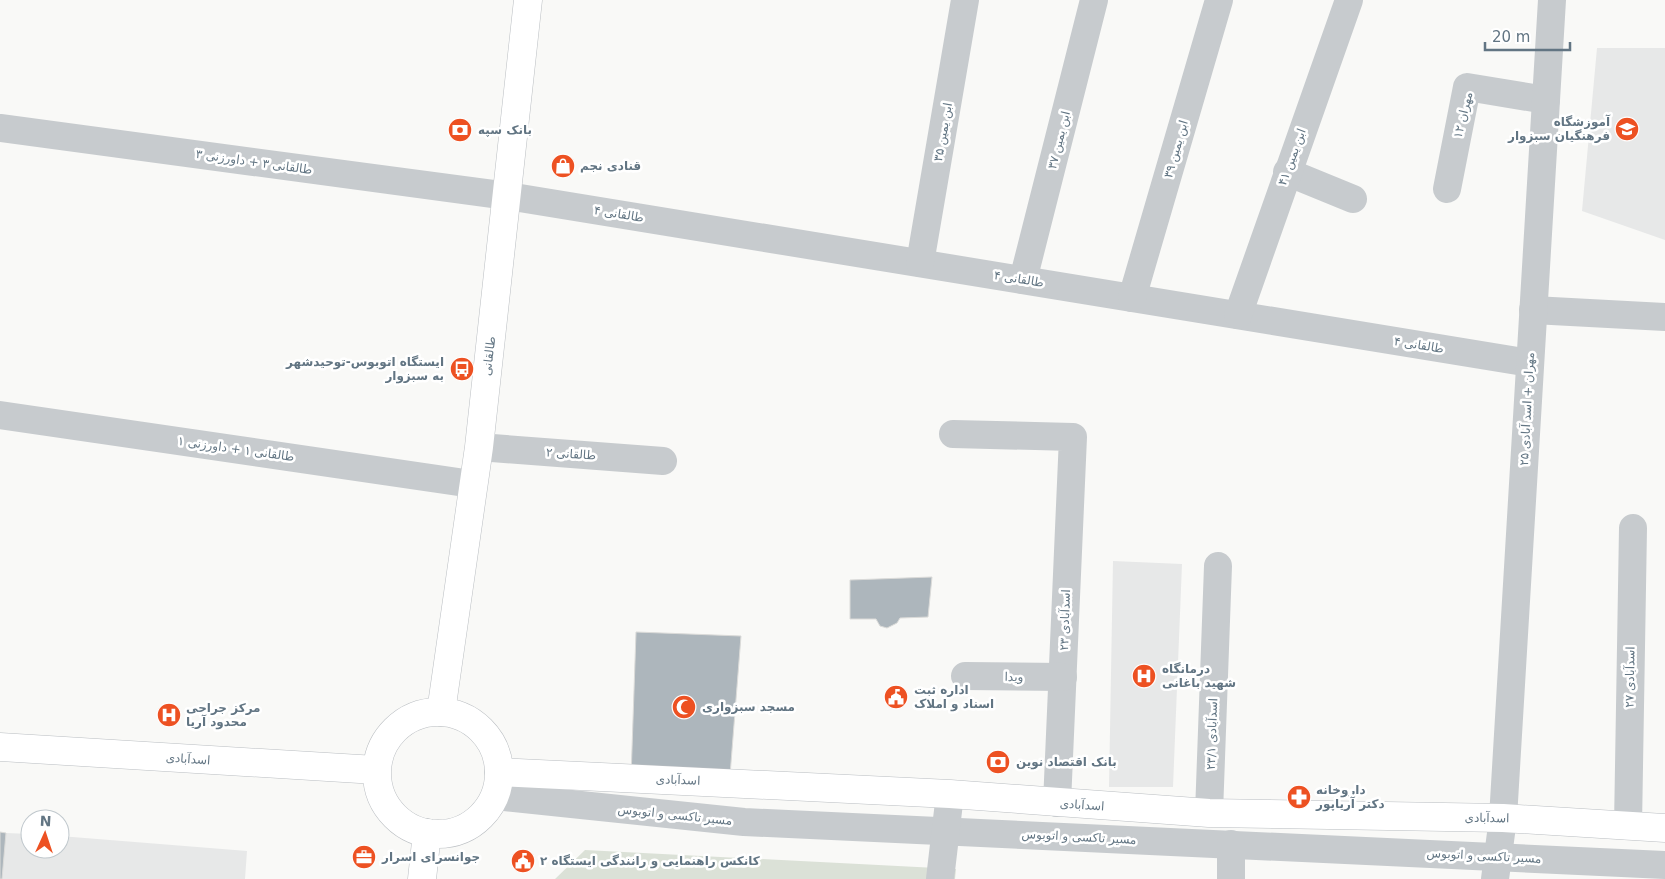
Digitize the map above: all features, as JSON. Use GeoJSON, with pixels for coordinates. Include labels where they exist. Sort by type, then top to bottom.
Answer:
{"type":"FeatureCollection","features":[{"type":"Feature","properties":{"kind":"main road","name":"طالقانی"},"geometry":{"type":"LineString","coordinates":[[441,712],[472,484],[479,447],[528,0]]}},
{"type":"Feature","properties":{"kind":"main road"},"geometry":{"type":"LineString","coordinates":[[441,712],[463,717],[482,730],[495,750],[497,784],[484,813],[468,826],[449,833],[427,833],[406,825],[390,811],[380,792],[376,770],[382,747],[396,728],[417,715],[441,712]]}},
{"type":"Feature","properties":{"kind":"main road","name":"اسدآبادی"},"geometry":{"type":"LineString","coordinates":[[0,747],[376,770]]}},
{"type":"Feature","properties":{"kind":"main road","name":"اسدآبادی"},"geometry":{"type":"LineString","coordinates":[[497,784],[950,794],[1209,813],[1503,818],[1665,828]]}},
{"type":"Feature","properties":{"kind":"main road"},"geometry":{"type":"LineString","coordinates":[[422,879],[427,833]]}},
{"type":"Feature","properties":{"kind":"street","name":"ابن یمین ۳۵"},"geometry":{"type":"LineString","coordinates":[[920,263],[966,0]]}},
{"type":"Feature","properties":{"kind":"street","name":"ابن یمین ۳۷"},"geometry":{"type":"LineString","coordinates":[[1023,280],[1094,0]]}},
{"type":"Feature","properties":{"kind":"street","name":"ابن یمین ۳۹"},"geometry":{"type":"LineString","coordinates":[[1132,298],[1219,0]]}},
{"type":"Feature","properties":{"kind":"street","name":"ابن یمین ۴۱"},"geometry":{"type":"LineString","coordinates":[[1238,315],[1349,0]]}},
{"type":"Feature","properties":{"kind":"street","name":"مهران + اسد آبادی ۲۵"},"geometry":{"type":"LineString","coordinates":[[1496,868],[1503,818],[1552,0]]}},
{"type":"Feature","properties":{"kind":"street","name":"مهران ۱۲"},"geometry":{"type":"LineString","coordinates":[[1447,189],[1467,87],[1546,100]]}},
{"type":"Feature","properties":{"kind":"street","name":"طالقانی ۳ + داورزنی ۳"},"geometry":{"type":"LineString","coordinates":[[0,128],[508,196]]}},
{"type":"Feature","properties":{"kind":"street"},"geometry":{"type":"LineString","coordinates":[[1287,172],[1353,199]]}},
{"type":"Feature","properties":{"kind":"street","name":"طالقانی ۴"},"geometry":{"type":"LineString","coordinates":[[508,196],[1530,363]]}},
{"type":"Feature","properties":{"kind":"street"},"geometry":{"type":"LineString","coordinates":[[1533,310],[1665,317]]}},
{"type":"Feature","properties":{"kind":"street","name":"طالقانی ۱ + داورزنی ۱"},"geometry":{"type":"LineString","coordinates":[[0,415],[472,484]]}},
{"type":"Feature","properties":{"kind":"street","name":"اسدآبادی ۲۳"},"geometry":{"type":"LineString","coordinates":[[954,434],[1073,437],[1058,803]]}},
{"type":"Feature","properties":{"kind":"street","name":"طالقانی ۲"},"geometry":{"type":"LineString","coordinates":[[479,447],[662,460]]}},
{"type":"Feature","properties":{"kind":"street","name":"اسدآبادی ۲۷"},"geometry":{"type":"LineString","coordinates":[[1628,826],[1633,528]]}},
{"type":"Feature","properties":{"kind":"street","name":"اسدآبادی ۲۳/۱"},"geometry":{"type":"LineString","coordinates":[[1209,813],[1218,566]]}},
{"type":"Feature","properties":{"kind":"street","name":"ویدا"},"geometry":{"type":"LineString","coordinates":[[965,676],[1063,677]]}},
{"type":"Feature","properties":{"kind":"street","name":"مسیر تاکسی و اتوبوس"},"geometry":{"type":"LineString","coordinates":[[497,784],[744,822],[1231,844],[1496,868],[1665,865]]}},
{"type":"Feature","properties":{"kind":"street"},"geometry":{"type":"LineString","coordinates":[[940,879],[950,794]]}},
{"type":"Feature","properties":{"kind":"street"},"geometry":{"type":"LineString","coordinates":[[1231,844],[1231,879]]}},
{"type":"Feature","properties":{"kind":"shaded area","name":"آموزشگاه فرهنگیان سبزوار"},"geometry":{"type":"Polygon","coordinates":[[[1597,48],[1665,48],[1665,240],[1582,211],[1597,48]]]}},
{"type":"Feature","properties":{"kind":"shaded area","name":"درمانگاه شهید باغانی"},"geometry":{"type":"Polygon","coordinates":[[[1113,561],[1182,564],[1173,787],[1109,787],[1113,561]]]}},
{"type":"Feature","properties":{"kind":"shaded area"},"geometry":{"type":"Polygon","coordinates":[[[6,833],[20,834],[20,859],[70,859],[70,837],[247,851],[245,879],[2,879],[6,833]]]}},
{"type":"Feature","properties":{"kind":"shaded area"},"geometry":{"type":"Polygon","coordinates":[[[585,850],[956,869],[955,879],[555,879],[585,850]]]}},
{"type":"Feature","properties":{"kind":"building"},"geometry":{"type":"Polygon","coordinates":[[[932,577],[928,617],[900,618],[897,623],[887,628],[880,626],[876,619],[850,619],[850,580],[932,577]]]}},
{"type":"Feature","properties":{"kind":"building","name":"مسجد سبزواری"},"geometry":{"type":"Polygon","coordinates":[[[636,632],[741,636],[729,788],[631,778],[636,632]]]}},
{"type":"Feature","properties":{"kind":"building"},"geometry":{"type":"Polygon","coordinates":[[[0,832],[6,833],[2,879],[0,879],[0,832]]]}},
{"type":"Feature","properties":{"kind":"place","name":"آموزشگاه فرهنگیان سبزوار"},"geometry":{"type":"Point","coordinates":[1627,129]}},
{"type":"Feature","properties":{"kind":"place","name":"بانک سپه"},"geometry":{"type":"Point","coordinates":[460,130]}},
{"type":"Feature","properties":{"kind":"place","name":"قنادی نجم"},"geometry":{"type":"Point","coordinates":[563,166]}},
{"type":"Feature","properties":{"kind":"place","name":"ایستگاه اتوبوس-توحیدشهر به سبزوار"},"geometry":{"type":"Point","coordinates":[462,369]}},
{"type":"Feature","properties":{"kind":"place","name":"درمانگاه شهید باغانی"},"geometry":{"type":"Point","coordinates":[1144,676]}},
{"type":"Feature","properties":{"kind":"place","name":"اداره ثبت اسناد و املاک"},"geometry":{"type":"Point","coordinates":[896,697]}},
{"type":"Feature","properties":{"kind":"place","name":"مسجد سبزواری"},"geometry":{"type":"Point","coordinates":[684,707]}},
{"type":"Feature","properties":{"kind":"place","name":"مرکز جراحی محدود آریا"},"geometry":{"type":"Point","coordinates":[169,715]}},
{"type":"Feature","properties":{"kind":"place","name":"بانک اقتصاد نوین"},"geometry":{"type":"Point","coordinates":[998,762]}},
{"type":"Feature","properties":{"kind":"place","name":"داروخانه دکتر آریاپور"},"geometry":{"type":"Point","coordinates":[1299,797]}},
{"type":"Feature","properties":{"kind":"place","name":"جوانسرای اسرار"},"geometry":{"type":"Point","coordinates":[364,857]}},
{"type":"Feature","properties":{"kind":"place","name":"کانکس راهنمایی و رانندگی ایستگاه ۲"},"geometry":{"type":"Point","coordinates":[523,861]}}]}
